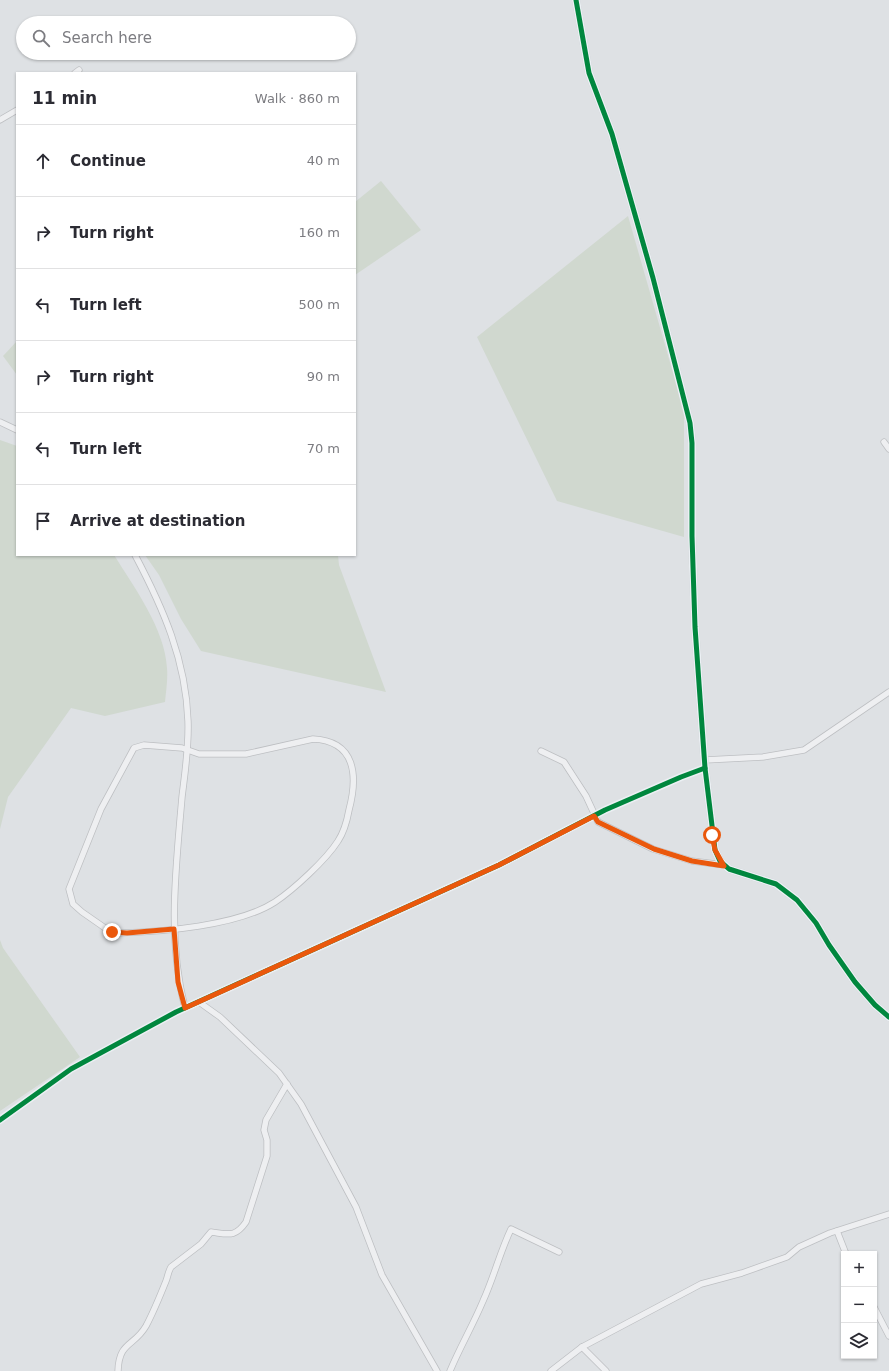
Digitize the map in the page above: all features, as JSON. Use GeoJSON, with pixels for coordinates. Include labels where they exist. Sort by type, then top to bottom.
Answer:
{"type":"FeatureCollection","features":[{"type":"Feature","properties":{"kind":"street"},"geometry":{"type":"LineString","coordinates":[[576,0],[589,73],[612,134],[653,278],[690,422],[692,443],[692,536],[695,627],[705,764],[715,850],[724,866]]}},
{"type":"Feature","properties":{"kind":"street"},"geometry":{"type":"LineString","coordinates":[[0,120],[16,111]]}},
{"type":"Feature","properties":{"kind":"street"},"geometry":{"type":"LineString","coordinates":[[0,422],[16,430]]}},
{"type":"Feature","properties":{"kind":"street"},"geometry":{"type":"LineString","coordinates":[[884,442],[889,449]]}},
{"type":"Feature","properties":{"kind":"street"},"geometry":{"type":"LineString","coordinates":[[136,556],[157,598],[177,648],[186,699],[188,750],[174,878],[174,929],[178,982],[185,1008]]}},
{"type":"Feature","properties":{"kind":"street"},"geometry":{"type":"LineString","coordinates":[[0,1120],[71,1069],[185,1008],[499,865],[594,816],[705,764],[763,758],[804,750],[889,692]]}},
{"type":"Feature","properties":{"kind":"street"},"geometry":{"type":"LineString","coordinates":[[313,739],[330,741],[341,749],[352,764],[354,794],[345,827],[338,841],[326,856],[275,902],[259,911],[204,926],[127,933],[112,932],[94,922],[73,904],[69,889],[101,809],[131,750],[136,746],[144,745],[188,750],[199,754],[246,754],[313,739]]}},
{"type":"Feature","properties":{"kind":"street"},"geometry":{"type":"LineString","coordinates":[[541,752],[564,762],[586,796],[598,822],[654,849],[692,861],[724,866],[729,869],[767,880],[790,894],[816,923],[833,952],[865,994],[889,1017]]}},
{"type":"Feature","properties":{"kind":"street"},"geometry":{"type":"LineString","coordinates":[[199,1002],[241,1037],[279,1073],[301,1104],[356,1207],[382,1275],[437,1371]]}},
{"type":"Feature","properties":{"kind":"street"},"geometry":{"type":"LineString","coordinates":[[118,1371],[118,1362],[122,1351],[128,1344],[135,1341],[145,1328],[171,1267],[201,1244],[212,1232],[235,1234],[246,1222],[267,1156],[267,1140],[264,1130],[266,1120],[287,1084]]}},
{"type":"Feature","properties":{"kind":"street"},"geometry":{"type":"LineString","coordinates":[[552,1371],[582,1347],[701,1284],[742,1273],[787,1257],[799,1247],[837,1231],[889,1214]]}},
{"type":"Feature","properties":{"kind":"street"},"geometry":{"type":"LineString","coordinates":[[450,1371],[484,1301],[503,1246],[511,1229],[559,1252]]}},
{"type":"Feature","properties":{"kind":"street"},"geometry":{"type":"LineString","coordinates":[[837,1231],[845,1251]]}},
{"type":"Feature","properties":{"kind":"street"},"geometry":{"type":"LineString","coordinates":[[877,1313],[889,1336]]}},
{"type":"Feature","properties":{"kind":"street"},"geometry":{"type":"LineString","coordinates":[[582,1347],[606,1371]]}},
{"type":"Feature","properties":{"kind":"shaded area"},"geometry":{"type":"Polygon","coordinates":[[[381,181],[421,230],[356,274],[356,201],[381,181]]]}},
{"type":"Feature","properties":{"kind":"shaded area"},"geometry":{"type":"Polygon","coordinates":[[[628,216],[684,411],[684,537],[557,501],[477,337],[628,216]]]}},
{"type":"Feature","properties":{"kind":"shaded area"},"geometry":{"type":"Polygon","coordinates":[[[16,342],[16,374],[3,356],[16,342]]]}},
{"type":"Feature","properties":{"kind":"shaded area"},"geometry":{"type":"Polygon","coordinates":[[[0,440],[16,446],[16,556],[115,556],[155,624],[165,653],[167,676],[165,702],[105,716],[71,708],[8,797],[0,829],[0,440]]]}},
{"type":"Feature","properties":{"kind":"shaded area"},"geometry":{"type":"Polygon","coordinates":[[[146,556],[338,556],[339,565],[386,692],[201,651],[181,619],[159,575],[146,556]]]}},
{"type":"Feature","properties":{"kind":"shaded area"},"geometry":{"type":"Polygon","coordinates":[[[0,940],[3,948],[80,1057],[0,1111],[0,940]]]}},
{"type":"Feature","properties":{"kind":"cycle path"},"geometry":{"type":"LineString","coordinates":[[576,0],[589,73],[612,134],[653,278],[690,423],[692,443],[692,536],[695,627],[705,768],[715,850],[720,861],[729,869],[776,884],[797,900],[816,923],[829,945],[855,982],[875,1005],[889,1017]]}},
{"type":"Feature","properties":{"kind":"cycle path"},"geometry":{"type":"LineString","coordinates":[[0,1120],[71,1069],[176,1012],[499,865],[605,810],[705,768]]}},
{"type":"Feature","properties":{"kind":"route"},"geometry":{"type":"LineString","coordinates":[[112,932],[127,933],[174,929],[174,954],[178,982],[185,1008],[357,928],[406,908],[499,865],[594,816],[598,822],[654,849],[692,861],[724,866],[717,856],[712,835]]}}]}
